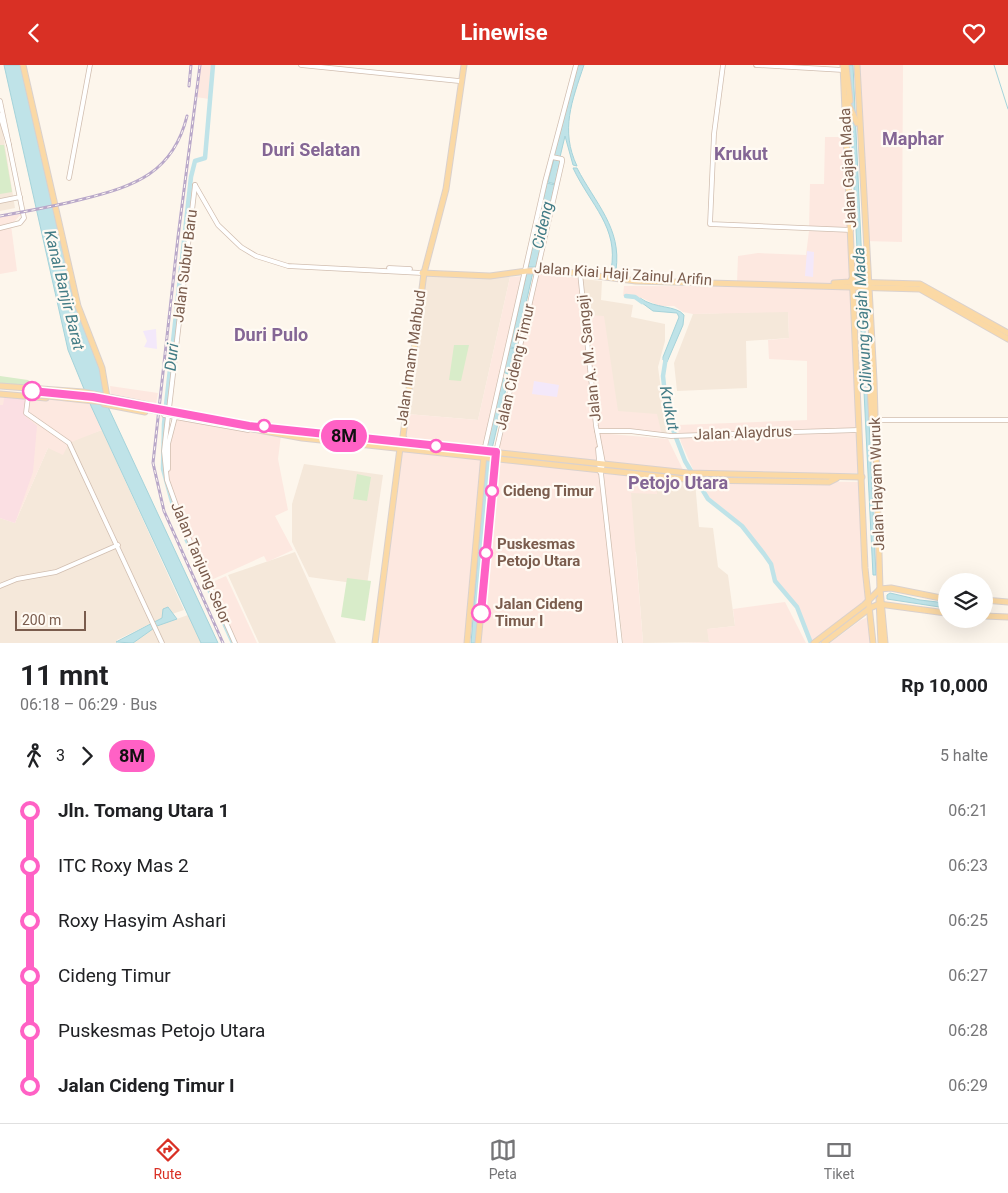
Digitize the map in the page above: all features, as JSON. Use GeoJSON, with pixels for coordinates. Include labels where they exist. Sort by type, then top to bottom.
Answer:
{"type":"FeatureCollection","features":[{"type":"Feature","properties":{"kind":"main road"},"geometry":{"type":"LineString","coordinates":[[23,65],[78,306],[102,368],[106,397]]}},
{"type":"Feature","properties":{"kind":"main road"},"geometry":{"type":"LineString","coordinates":[[423,272],[438,218],[448,170],[463,65]]}},
{"type":"Feature","properties":{"kind":"main road"},"geometry":{"type":"LineString","coordinates":[[846,146],[844,143],[842,95],[849,68]]}},
{"type":"Feature","properties":{"kind":"main road","name":"Jalan Gajah Mada"},"geometry":{"type":"LineString","coordinates":[[849,68],[846,146],[850,230],[859,283],[859,428],[869,611],[873,643]]}},
{"type":"Feature","properties":{"kind":"main road","name":"Jalan Hayam Wuruk"},"geometry":{"type":"LineString","coordinates":[[849,68],[860,143],[859,283]]}},
{"type":"Feature","properties":{"kind":"main road"},"geometry":{"type":"LineString","coordinates":[[848,99],[857,118],[860,143]]}},
{"type":"Feature","properties":{"kind":"main road","name":"Jalan Hayam Wuruk"},"geometry":{"type":"LineString","coordinates":[[857,118],[859,283],[870,419],[880,576],[879,590]]}},
{"type":"Feature","properties":{"kind":"main road","name":"Jalan Kiai Haji Zainul Arifin"},"geometry":{"type":"LineString","coordinates":[[423,272],[490,276],[526,269],[536,269],[618,278],[719,282],[924,285],[955,305]]}},
{"type":"Feature","properties":{"kind":"main road","name":"Jalan Imam Mahbud"},"geometry":{"type":"LineString","coordinates":[[396,441],[400,436],[423,272]]}},
{"type":"Feature","properties":{"kind":"main road","name":"Jalan Imam Mahbud"},"geometry":{"type":"LineString","coordinates":[[406,443],[403,436],[423,272]]}},
{"type":"Feature","properties":{"kind":"main road"},"geometry":{"type":"LineString","coordinates":[[955,305],[1008,333]]}},
{"type":"Feature","properties":{"kind":"main road"},"geometry":{"type":"LineString","coordinates":[[955,305],[1008,339]]}},
{"type":"Feature","properties":{"kind":"main road"},"geometry":{"type":"LineString","coordinates":[[0,386],[83,392],[148,405],[148,409],[145,412],[87,401],[29,394],[17,388]]}},
{"type":"Feature","properties":{"kind":"main road"},"geometry":{"type":"LineString","coordinates":[[0,394],[93,397],[257,428],[377,446],[601,462],[694,477],[862,477]]}},
{"type":"Feature","properties":{"kind":"main road"},"geometry":{"type":"LineString","coordinates":[[135,410],[136,402]]}},
{"type":"Feature","properties":{"kind":"main road"},"geometry":{"type":"LineString","coordinates":[[859,428],[870,419]]}},
{"type":"Feature","properties":{"kind":"main road","name":"Jalan Hayam Wuruk"},"geometry":{"type":"LineString","coordinates":[[870,419],[881,604]]}},
{"type":"Feature","properties":{"kind":"main road"},"geometry":{"type":"LineString","coordinates":[[257,428],[396,441],[484,454]]}},
{"type":"Feature","properties":{"kind":"main road"},"geometry":{"type":"LineString","coordinates":[[377,446],[395,451],[397,457]]}},
{"type":"Feature","properties":{"kind":"main road"},"geometry":{"type":"LineString","coordinates":[[394,493],[399,448]]}},
{"type":"Feature","properties":{"kind":"main road"},"geometry":{"type":"LineString","coordinates":[[375,641],[399,448]]}},
{"type":"Feature","properties":{"kind":"main road"},"geometry":{"type":"LineString","coordinates":[[467,643],[484,454]]}},
{"type":"Feature","properties":{"kind":"main road"},"geometry":{"type":"LineString","coordinates":[[495,455],[601,470],[694,477],[829,482],[840,476]]}},
{"type":"Feature","properties":{"kind":"main road","name":"Jalan Cideng Timur"},"geometry":{"type":"LineString","coordinates":[[478,643],[495,455]]}},
{"type":"Feature","properties":{"kind":"main road"},"geometry":{"type":"LineString","coordinates":[[478,533],[487,535]]}},
{"type":"Feature","properties":{"kind":"main road"},"geometry":{"type":"LineString","coordinates":[[880,576],[884,583],[891,588]]}},
{"type":"Feature","properties":{"kind":"main road"},"geometry":{"type":"LineString","coordinates":[[815,643],[869,601],[879,590],[891,588],[938,597]]}},
{"type":"Feature","properties":{"kind":"main road"},"geometry":{"type":"LineString","coordinates":[[993,601],[1008,602]]}},
{"type":"Feature","properties":{"kind":"main road"},"geometry":{"type":"LineString","coordinates":[[881,604],[884,617],[885,643]]}},
{"type":"Feature","properties":{"kind":"main road"},"geometry":{"type":"LineString","coordinates":[[881,604],[881,643]]}},
{"type":"Feature","properties":{"kind":"main road"},"geometry":{"type":"LineString","coordinates":[[824,643],[881,604],[938,612]]}},
{"type":"Feature","properties":{"kind":"main road"},"geometry":{"type":"LineString","coordinates":[[884,617],[896,605]]}},
{"type":"Feature","properties":{"kind":"main road"},"geometry":{"type":"LineString","coordinates":[[993,616],[1008,617]]}},
{"type":"Feature","properties":{"kind":"street"},"geometry":{"type":"LineString","coordinates":[[69,178],[90,65]]}},
{"type":"Feature","properties":{"kind":"street"},"geometry":{"type":"LineString","coordinates":[[302,65],[460,79]]}},
{"type":"Feature","properties":{"kind":"street"},"geometry":{"type":"LineString","coordinates":[[484,454],[552,157],[576,65]]}},
{"type":"Feature","properties":{"kind":"street"},"geometry":{"type":"LineString","coordinates":[[723,65],[714,134],[710,224],[850,230]]}},
{"type":"Feature","properties":{"kind":"street"},"geometry":{"type":"LineString","coordinates":[[756,65],[849,68]]}},
{"type":"Feature","properties":{"kind":"street"},"geometry":{"type":"LineString","coordinates":[[0,101],[24,218],[20,223],[0,228]]}},
{"type":"Feature","properties":{"kind":"street"},"geometry":{"type":"LineString","coordinates":[[0,115],[9,145]]}},
{"type":"Feature","properties":{"kind":"street","name":"Jalan Cideng Timur"},"geometry":{"type":"LineString","coordinates":[[495,455],[510,377],[561,159],[552,157]]}},
{"type":"Feature","properties":{"kind":"street","name":"Jalan Subur Baru"},"geometry":{"type":"LineString","coordinates":[[166,416],[162,411],[167,408],[195,184],[216,223],[241,247],[256,256],[288,266],[397,269],[423,272]]}},
{"type":"Feature","properties":{"kind":"street"},"geometry":{"type":"LineString","coordinates":[[0,201],[20,197]]}},
{"type":"Feature","properties":{"kind":"street","name":"Jalan A. M. Sangaji"},"geometry":{"type":"LineString","coordinates":[[580,273],[620,643]]}},
{"type":"Feature","properties":{"kind":"street"},"geometry":{"type":"LineString","coordinates":[[502,375],[510,377]]}},
{"type":"Feature","properties":{"kind":"street"},"geometry":{"type":"LineString","coordinates":[[29,394],[26,413],[69,443],[162,643]]}},
{"type":"Feature","properties":{"kind":"street"},"geometry":{"type":"LineString","coordinates":[[167,408],[257,428]]}},
{"type":"Feature","properties":{"kind":"street","name":"Jalan Tanjung Selor"},"geometry":{"type":"LineString","coordinates":[[168,481],[168,445],[176,417],[180,415],[178,410]]}},
{"type":"Feature","properties":{"kind":"street"},"geometry":{"type":"LineString","coordinates":[[191,413],[187,413],[186,417],[191,420]]}},
{"type":"Feature","properties":{"kind":"street"},"geometry":{"type":"LineString","coordinates":[[166,416],[257,428]]}},
{"type":"Feature","properties":{"kind":"street","name":"Jalan Tanjung Selor"},"geometry":{"type":"LineString","coordinates":[[166,416],[164,451],[168,481],[179,514],[236,643]]}},
{"type":"Feature","properties":{"kind":"street"},"geometry":{"type":"LineString","coordinates":[[870,419],[1008,419]]}},
{"type":"Feature","properties":{"kind":"street","name":"Jalan Alaydrus"},"geometry":{"type":"LineString","coordinates":[[597,431],[630,431],[677,436],[859,428]]}},
{"type":"Feature","properties":{"kind":"street"},"geometry":{"type":"LineString","coordinates":[[0,586],[17,579],[56,573],[118,545]]}},
{"type":"Feature","properties":{"kind":"shaded area"},"geometry":{"type":"Polygon","coordinates":[[[201,65],[213,65],[209,99],[196,97],[201,65]]]}},
{"type":"Feature","properties":{"kind":"shaded area"},"geometry":{"type":"Polygon","coordinates":[[[860,65],[903,65],[902,242],[865,241],[860,65]]]}},
{"type":"Feature","properties":{"kind":"shaded area"},"geometry":{"type":"Polygon","coordinates":[[[0,115],[15,208],[0,211],[0,115]]]}},
{"type":"Feature","properties":{"kind":"shaded area"},"geometry":{"type":"Polygon","coordinates":[[[825,137],[843,137],[849,230],[809,228],[810,184],[824,184],[825,137]]]}},
{"type":"Feature","properties":{"kind":"shaded area"},"geometry":{"type":"Polygon","coordinates":[[[23,212],[11,225],[17,271],[0,274],[0,216],[23,212]]]}},
{"type":"Feature","properties":{"kind":"shaded area"},"geometry":{"type":"Polygon","coordinates":[[[809,231],[849,232],[851,284],[737,282],[738,256],[758,253],[806,255],[809,231]]]}},
{"type":"Feature","properties":{"kind":"shaded area"},"geometry":{"type":"Polygon","coordinates":[[[807,251],[814,252],[813,277],[805,276],[807,251]]]}},
{"type":"Feature","properties":{"kind":"shaded area"},"geometry":{"type":"Polygon","coordinates":[[[539,273],[579,278],[601,463],[498,453],[539,273]]]}},
{"type":"Feature","properties":{"kind":"shaded area"},"geometry":{"type":"Polygon","coordinates":[[[426,275],[510,277],[478,420],[407,414],[426,275]]]}},
{"type":"Feature","properties":{"kind":"shaded area"},"geometry":{"type":"Polygon","coordinates":[[[523,276],[482,450],[403,442],[407,414],[478,420],[510,277],[523,276]]]}},
{"type":"Feature","properties":{"kind":"shaded area"},"geometry":{"type":"Polygon","coordinates":[[[582,279],[602,281],[601,300],[633,305],[631,317],[665,324],[665,341],[658,367],[667,435],[599,431],[582,279]]]}},
{"type":"Feature","properties":{"kind":"shaded area"},"geometry":{"type":"Polygon","coordinates":[[[624,286],[851,287],[857,380],[855,409],[858,473],[695,474],[681,442],[677,425],[807,420],[807,361],[769,359],[768,340],[789,338],[788,312],[693,314],[683,312],[674,306],[659,306],[642,298],[623,296],[624,286]]]}},
{"type":"Feature","properties":{"kind":"shaded area"},"geometry":{"type":"Polygon","coordinates":[[[788,311],[789,338],[746,341],[747,388],[677,391],[674,363],[693,314],[788,311]]]}},
{"type":"Feature","properties":{"kind":"shaded area"},"geometry":{"type":"Polygon","coordinates":[[[587,315],[604,316],[618,411],[657,414],[662,435],[599,431],[587,315]]]}},
{"type":"Feature","properties":{"kind":"shaded area"},"geometry":{"type":"Polygon","coordinates":[[[156,329],[157,349],[144,347],[147,341],[143,331],[156,329]]]}},
{"type":"Feature","properties":{"kind":"shaded area"},"geometry":{"type":"Polygon","coordinates":[[[534,381],[559,385],[557,397],[532,394],[534,381]]]}},
{"type":"Feature","properties":{"kind":"shaded area"},"geometry":{"type":"Polygon","coordinates":[[[110,386],[158,393],[156,404],[111,395],[110,386]]]}},
{"type":"Feature","properties":{"kind":"shaded area"},"geometry":{"type":"Polygon","coordinates":[[[5,394],[25,397],[25,416],[37,426],[33,472],[15,523],[0,518],[0,405],[3,405],[5,394]]]}},
{"type":"Feature","properties":{"kind":"shaded area"},"geometry":{"type":"Polygon","coordinates":[[[0,395],[90,403],[102,430],[69,443],[63,455],[48,448],[15,523],[0,518],[0,395]]]}},
{"type":"Feature","properties":{"kind":"shaded area"},"geometry":{"type":"Polygon","coordinates":[[[175,417],[281,435],[278,459],[288,510],[275,516],[293,550],[267,562],[264,556],[209,581],[173,498],[169,480],[168,451],[175,417]]]}},
{"type":"Feature","properties":{"kind":"shaded area"},"geometry":{"type":"Polygon","coordinates":[[[102,430],[184,610],[172,614],[169,607],[162,618],[117,640],[117,643],[0,643],[0,518],[15,523],[48,448],[102,430]]]}},
{"type":"Feature","properties":{"kind":"shaded area"},"geometry":{"type":"Polygon","coordinates":[[[599,433],[668,439],[684,472],[603,461],[599,433]]]}},
{"type":"Feature","properties":{"kind":"shaded area"},"geometry":{"type":"Polygon","coordinates":[[[402,449],[481,459],[465,643],[380,643],[378,631],[402,449]]]}},
{"type":"Feature","properties":{"kind":"shaded area"},"geometry":{"type":"Polygon","coordinates":[[[497,460],[600,471],[619,643],[480,643],[497,460]]]}},
{"type":"Feature","properties":{"kind":"shaded area"},"geometry":{"type":"Polygon","coordinates":[[[304,464],[383,475],[367,585],[309,577],[292,542],[292,504],[304,464]]]}},
{"type":"Feature","properties":{"kind":"shaded area"},"geometry":{"type":"Polygon","coordinates":[[[603,471],[655,477],[657,494],[631,493],[643,643],[623,643],[603,471]]]}},
{"type":"Feature","properties":{"kind":"shaded area"},"geometry":{"type":"Polygon","coordinates":[[[605,471],[695,482],[699,527],[713,528],[718,567],[728,575],[735,626],[708,629],[709,642],[643,643],[636,552],[611,550],[605,471]]]}},
{"type":"Feature","properties":{"kind":"shaded area"},"geometry":{"type":"Polygon","coordinates":[[[700,480],[860,482],[866,601],[812,641],[798,606],[776,581],[771,562],[742,524],[709,497],[700,480]]]}},
{"type":"Feature","properties":{"kind":"shaded area"},"geometry":{"type":"Polygon","coordinates":[[[295,552],[336,643],[259,643],[228,575],[295,552]]]}},
{"type":"Feature","properties":{"kind":"shaded area"},"geometry":{"type":"Polygon","coordinates":[[[226,576],[257,643],[235,643],[208,584],[226,576]]]}},
{"type":"Feature","properties":{"kind":"shaded area"},"geometry":{"type":"Polygon","coordinates":[[[785,602],[806,643],[684,643],[709,642],[707,629],[735,626],[733,609],[785,602]]]}},
{"type":"Feature","properties":{"kind":"shaded area"},"geometry":{"type":"Polygon","coordinates":[[[188,615],[201,643],[133,643],[157,626],[188,615]]]}},
{"type":"Feature","properties":{"kind":"shaded area"},"geometry":{"type":"Polygon","coordinates":[[[870,616],[871,643],[830,643],[861,620],[870,616]]]}},
{"type":"Feature","properties":{"kind":"green space"},"geometry":{"type":"Polygon","coordinates":[[[0,145],[4,145],[12,192],[0,194],[0,145]]]}},
{"type":"Feature","properties":{"kind":"green space"},"geometry":{"type":"Polygon","coordinates":[[[454,345],[469,345],[461,381],[449,380],[454,345]]]}},
{"type":"Feature","properties":{"kind":"green space"},"geometry":{"type":"Polygon","coordinates":[[[0,376],[28,380],[30,382],[27,387],[0,384],[0,376]]]}},
{"type":"Feature","properties":{"kind":"green space"},"geometry":{"type":"Polygon","coordinates":[[[357,474],[371,477],[367,501],[353,499],[357,474]]]}},
{"type":"Feature","properties":{"kind":"green space"},"geometry":{"type":"Polygon","coordinates":[[[347,578],[371,581],[365,621],[341,617],[347,578]]]}},
{"type":"Feature","properties":{"kind":"water","name":"Kanal Banjir Barat"},"geometry":{"type":"Polygon","coordinates":[[[4,65],[23,65],[77,307],[101,370],[109,409],[218,643],[201,643],[91,406],[68,350],[4,65]]]}},
{"type":"Feature","properties":{"kind":"water"},"geometry":{"type":"Polygon","coordinates":[[[578,65],[584,65],[572,103],[569,128],[569,140],[577,166],[573,165],[565,136],[560,157],[554,155],[578,65]]]}},
{"type":"Feature","properties":{"kind":"water","name":"Ciliwung Gajah Mada"},"geometry":{"type":"Polygon","coordinates":[[[848,65],[853,65],[876,575],[873,575],[848,65]]]}},
{"type":"Feature","properties":{"kind":"water"},"geometry":{"type":"Polygon","coordinates":[[[554,159],[560,161],[555,184],[548,182],[554,159]]]}},
{"type":"Feature","properties":{"kind":"water"},"geometry":{"type":"Polygon","coordinates":[[[573,168],[577,168],[606,216],[615,241],[617,255],[616,270],[611,270],[611,241],[602,217],[573,168]]]}},
{"type":"Feature","properties":{"kind":"water","name":"Cideng"},"geometry":{"type":"Polygon","coordinates":[[[547,183],[555,185],[536,267],[528,267],[547,183]]]}},
{"type":"Feature","properties":{"kind":"water"},"geometry":{"type":"Polygon","coordinates":[[[527,272],[533,272],[516,348],[510,347],[527,272]]]}},
{"type":"Feature","properties":{"kind":"water"},"geometry":{"type":"Polygon","coordinates":[[[640,298],[652,304],[676,310],[684,315],[683,325],[667,362],[663,360],[663,357],[679,317],[677,313],[653,311],[638,300],[640,298]]]}},
{"type":"Feature","properties":{"kind":"water"},"geometry":{"type":"Polygon","coordinates":[[[510,348],[516,349],[508,374],[503,372],[510,348]]]}},
{"type":"Feature","properties":{"kind":"water"},"geometry":{"type":"Polygon","coordinates":[[[503,378],[508,380],[492,449],[476,643],[471,643],[486,448],[503,378]]]}},
{"type":"Feature","properties":{"kind":"water"},"geometry":{"type":"Polygon","coordinates":[[[890,593],[938,602],[938,607],[887,599],[887,595],[890,593]]]}},
{"type":"Feature","properties":{"kind":"water"},"geometry":{"type":"Polygon","coordinates":[[[168,607],[177,619],[157,626],[133,643],[116,642],[162,618],[163,609],[168,607]]]}},
{"type":"Feature","properties":{"kind":"waterway","name":"Duri"},"geometry":{"type":"LineString","coordinates":[[213,65],[205,158],[195,161],[191,177],[164,424],[163,469],[176,516],[233,643]]}},
{"type":"Feature","properties":{"kind":"waterway"},"geometry":{"type":"LineString","coordinates":[[994,65],[1008,109]]}},
{"type":"Feature","properties":{"kind":"waterway","name":"Krukut"},"geometry":{"type":"LineString","coordinates":[[626,296],[635,297],[642,302]]}},
{"type":"Feature","properties":{"kind":"waterway","name":"Krukut"},"geometry":{"type":"LineString","coordinates":[[666,357],[663,376],[667,414],[685,461],[708,499],[742,526],[771,564],[775,581],[797,607],[811,643]]}},
{"type":"Feature","properties":{"kind":"railway"},"geometry":{"type":"LineString","coordinates":[[189,86],[191,65]]}},
{"type":"Feature","properties":{"kind":"railway"},"geometry":{"type":"LineString","coordinates":[[200,65],[178,237],[153,463],[164,511],[223,643]]}},
{"type":"Feature","properties":{"kind":"railway"},"geometry":{"type":"LineString","coordinates":[[0,216],[83,199],[119,189],[135,182],[162,164],[181,135],[187,116]]}},
{"type":"Feature","properties":{"kind":"bus line","name":"8M"},"geometry":{"type":"LineString","coordinates":[[32,391],[93,397],[249,426],[496,452],[481,613]]}},
{"type":"Feature","properties":{"kind":"place","name":"Cideng Timur"},"geometry":{"type":"Point","coordinates":[492,491]}},
{"type":"Feature","properties":{"kind":"place","name":"Puskesmas Petojo Utara"},"geometry":{"type":"Point","coordinates":[486,553]}},
{"type":"Feature","properties":{"kind":"place","name":"Jalan Cideng Timur I"},"geometry":{"type":"Point","coordinates":[481,613]}},
{"type":"Feature","properties":{"kind":"district","name":"Maphar"},"geometry":{"type":"Point","coordinates":[913,139]}},
{"type":"Feature","properties":{"kind":"district","name":"Duri Selatan"},"geometry":{"type":"Point","coordinates":[311,150]}},
{"type":"Feature","properties":{"kind":"district","name":"Krukut"},"geometry":{"type":"Point","coordinates":[741,154]}},
{"type":"Feature","properties":{"kind":"district","name":"Duri Pulo"},"geometry":{"type":"Point","coordinates":[271,335]}},
{"type":"Feature","properties":{"kind":"district","name":"Petojo Utara"},"geometry":{"type":"Point","coordinates":[678,483]}}]}
